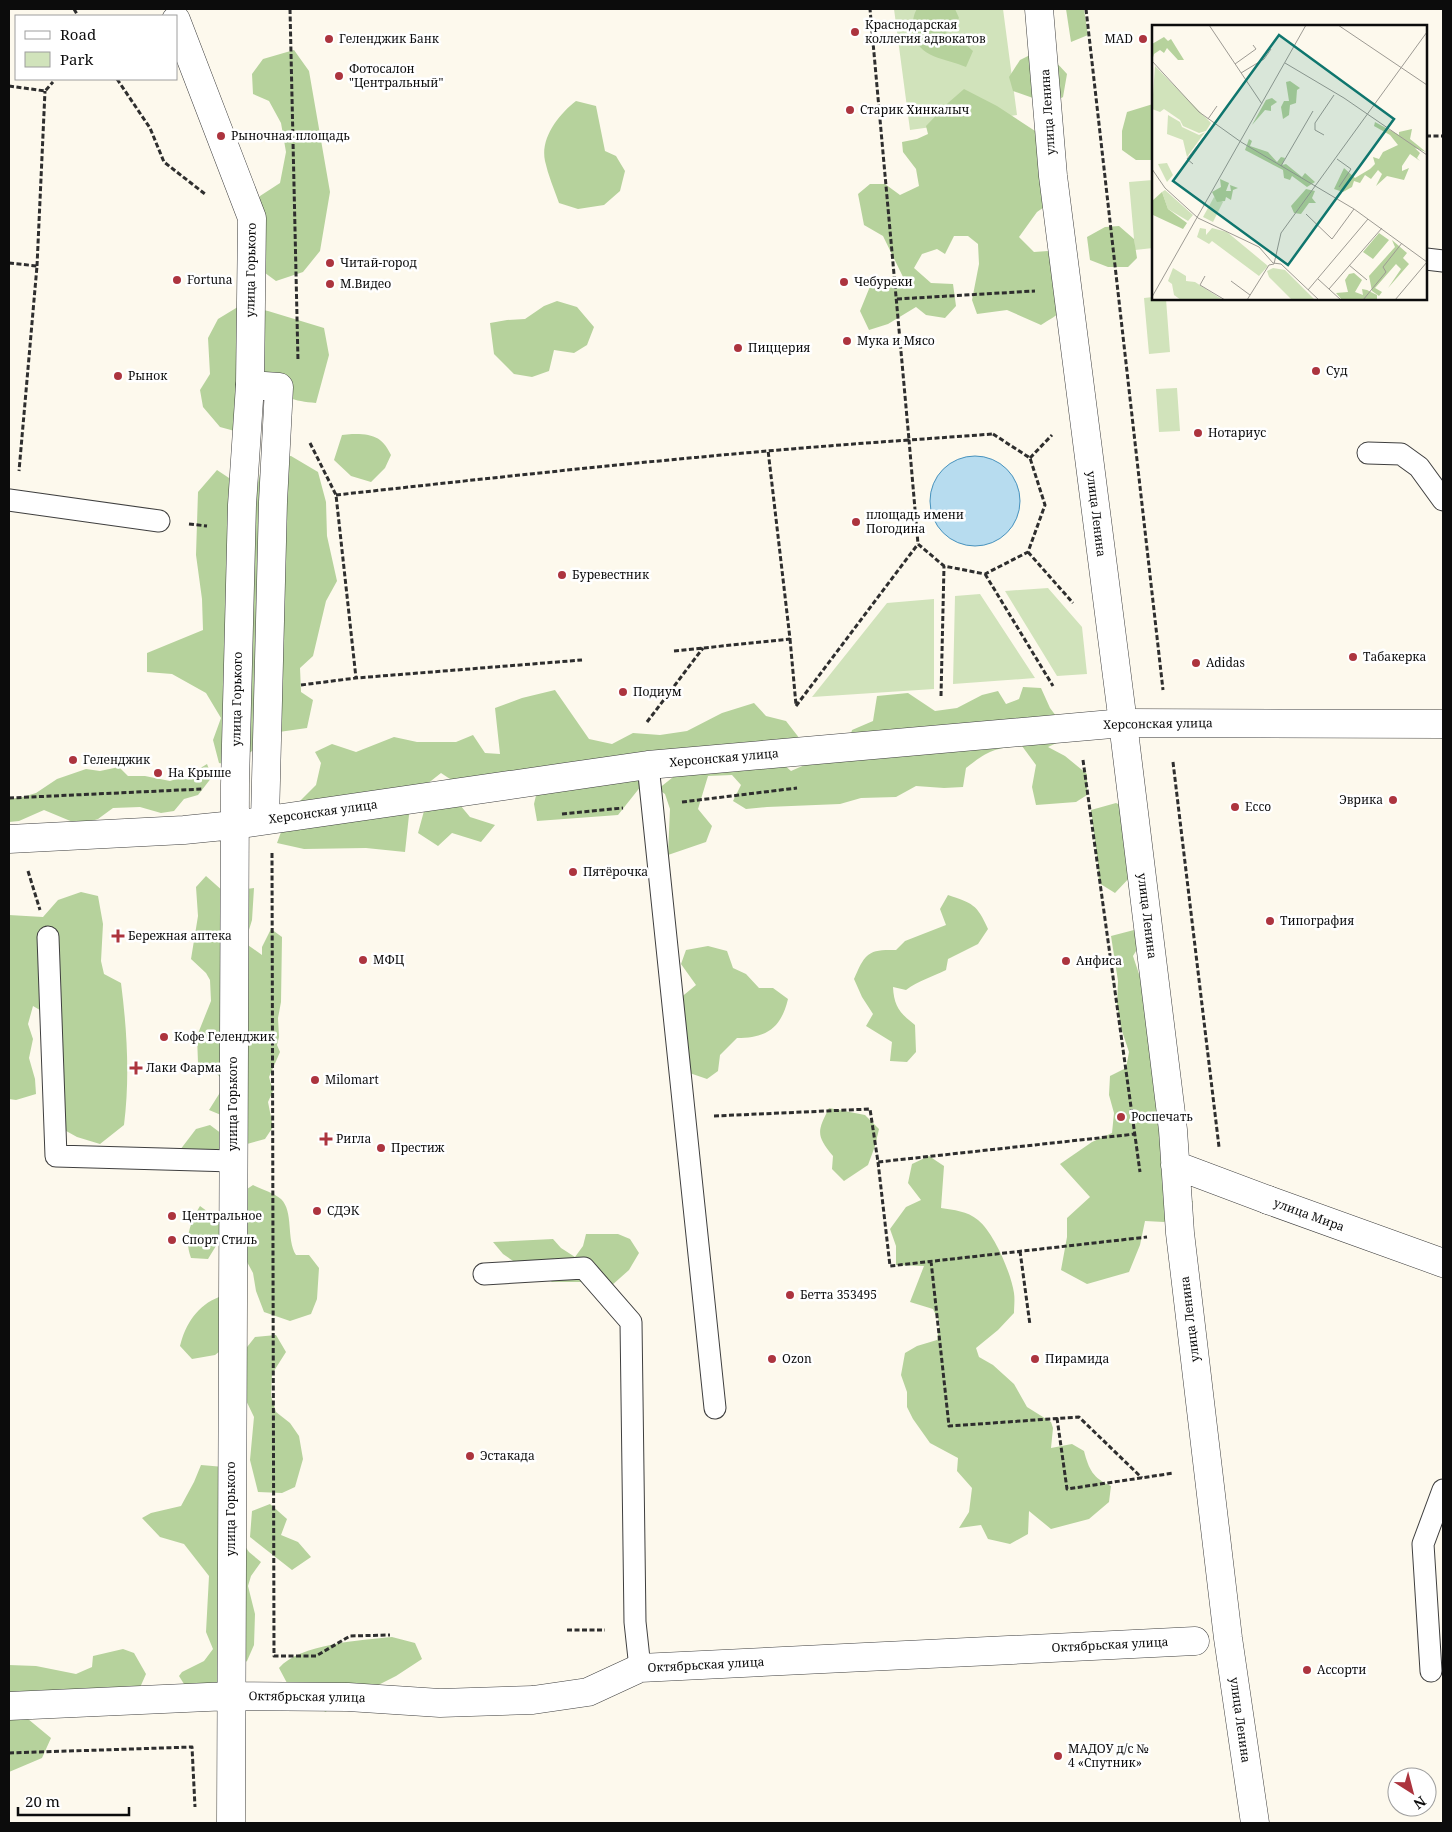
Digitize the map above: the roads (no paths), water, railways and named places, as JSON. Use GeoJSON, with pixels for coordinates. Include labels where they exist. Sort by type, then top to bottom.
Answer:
{"type":"FeatureCollection","features":[{"type":"Feature","properties":{"kind":"street","name":"улица Ленина"},"geometry":{"type":"LineString","coordinates":[[1039,9],[1052,176],[1123,723],[1173,1130],[1180,1233],[1228,1638],[1255,1823]]}},
{"type":"Feature","properties":{"kind":"street","name":"улица Горького"},"geometry":{"type":"LineString","coordinates":[[178,25],[252,218],[250,385],[242,505],[234,824],[230,1823]]}},
{"type":"Feature","properties":{"kind":"street"},"geometry":{"type":"LineString","coordinates":[[250,385],[279,387],[273,502],[265,820]]}},
{"type":"Feature","properties":{"kind":"street","name":"Херсонская улица"},"geometry":{"type":"LineString","coordinates":[[9,839],[184,830],[648,765],[1123,723],[1443,724]]}},
{"type":"Feature","properties":{"kind":"street","name":"улица Мира"},"geometry":{"type":"LineString","coordinates":[[1175,1165],[1443,1263]]}},
{"type":"Feature","properties":{"kind":"street","name":"Октябрьская улица"},"geometry":{"type":"LineString","coordinates":[[9,1706],[230,1696],[348,1697],[440,1703],[533,1700],[588,1692],[640,1668],[1228,1638]]}},
{"type":"Feature","properties":{"kind":"lane"},"geometry":{"type":"LineString","coordinates":[[1427,260],[1443,261]]}},
{"type":"Feature","properties":{"kind":"lane"},"geometry":{"type":"LineString","coordinates":[[1368,453],[1401,454],[1419,467],[1443,500]]}},
{"type":"Feature","properties":{"kind":"lane"},"geometry":{"type":"LineString","coordinates":[[13,501],[159,521]]}},
{"type":"Feature","properties":{"kind":"lane"},"geometry":{"type":"LineString","coordinates":[[648,765],[715,1408]]}},
{"type":"Feature","properties":{"kind":"lane"},"geometry":{"type":"LineString","coordinates":[[48,937],[56,1156],[233,1161]]}},
{"type":"Feature","properties":{"kind":"lane"},"geometry":{"type":"LineString","coordinates":[[484,1274],[584,1268],[631,1322],[636,1634],[640,1668]]}},
{"type":"Feature","properties":{"kind":"lane"},"geometry":{"type":"LineString","coordinates":[[1432,1671],[1423,1544],[1443,1490]]}},
{"type":"Feature","properties":{"kind":"water"},"geometry":{"type":"Polygon","coordinates":[[[975,456],[992,460],[1007,469],[1016,484],[1020,501],[1016,518],[1007,533],[992,542],[975,546],[958,542],[943,533],[934,518],[930,501],[934,484],[943,469],[958,460],[975,456]]]}},
{"type":"Feature","properties":{"kind":"place","name":"Краснодарская коллегия адвокатов"},"geometry":{"type":"Point","coordinates":[855,32]}},
{"type":"Feature","properties":{"kind":"place","name":"Геленджик Банк"},"geometry":{"type":"Point","coordinates":[329,39]}},
{"type":"Feature","properties":{"kind":"place","name":"MAD"},"geometry":{"type":"Point","coordinates":[1143,39]}},
{"type":"Feature","properties":{"kind":"place","name":"Фотосалон \"Центральный\""},"geometry":{"type":"Point","coordinates":[339,76]}},
{"type":"Feature","properties":{"kind":"place","name":"Старик Хинкалыч"},"geometry":{"type":"Point","coordinates":[850,110]}},
{"type":"Feature","properties":{"kind":"place","name":"Рыночная площадь"},"geometry":{"type":"Point","coordinates":[221,136]}},
{"type":"Feature","properties":{"kind":"place","name":"Читай-город"},"geometry":{"type":"Point","coordinates":[330,263]}},
{"type":"Feature","properties":{"kind":"place","name":"Fortuna"},"geometry":{"type":"Point","coordinates":[177,280]}},
{"type":"Feature","properties":{"kind":"place","name":"Чебуреки"},"geometry":{"type":"Point","coordinates":[844,282]}},
{"type":"Feature","properties":{"kind":"place","name":"М.Видео"},"geometry":{"type":"Point","coordinates":[330,284]}},
{"type":"Feature","properties":{"kind":"place","name":"Мука и Мясо"},"geometry":{"type":"Point","coordinates":[847,341]}},
{"type":"Feature","properties":{"kind":"place","name":"Пиццерия"},"geometry":{"type":"Point","coordinates":[738,348]}},
{"type":"Feature","properties":{"kind":"place","name":"Суд"},"geometry":{"type":"Point","coordinates":[1316,371]}},
{"type":"Feature","properties":{"kind":"place","name":"Рынок"},"geometry":{"type":"Point","coordinates":[118,376]}},
{"type":"Feature","properties":{"kind":"place","name":"Нотариус"},"geometry":{"type":"Point","coordinates":[1198,433]}},
{"type":"Feature","properties":{"kind":"place","name":"площадь имени Погодина"},"geometry":{"type":"Point","coordinates":[856,522]}},
{"type":"Feature","properties":{"kind":"place","name":"Буревестник"},"geometry":{"type":"Point","coordinates":[562,575]}},
{"type":"Feature","properties":{"kind":"place","name":"Табакерка"},"geometry":{"type":"Point","coordinates":[1353,657]}},
{"type":"Feature","properties":{"kind":"place","name":"Adidas"},"geometry":{"type":"Point","coordinates":[1196,663]}},
{"type":"Feature","properties":{"kind":"place","name":"Подиум"},"geometry":{"type":"Point","coordinates":[623,692]}},
{"type":"Feature","properties":{"kind":"place","name":"Геленджик"},"geometry":{"type":"Point","coordinates":[73,760]}},
{"type":"Feature","properties":{"kind":"place","name":"На Крыше"},"geometry":{"type":"Point","coordinates":[158,773]}},
{"type":"Feature","properties":{"kind":"place","name":"Эврика"},"geometry":{"type":"Point","coordinates":[1393,800]}},
{"type":"Feature","properties":{"kind":"place","name":"Ecco"},"geometry":{"type":"Point","coordinates":[1235,807]}},
{"type":"Feature","properties":{"kind":"place","name":"Пятёрочка"},"geometry":{"type":"Point","coordinates":[573,872]}},
{"type":"Feature","properties":{"kind":"place","name":"Типография"},"geometry":{"type":"Point","coordinates":[1270,921]}},
{"type":"Feature","properties":{"kind":"place","name":"Бережная аптека"},"geometry":{"type":"Point","coordinates":[118,936]}},
{"type":"Feature","properties":{"kind":"place","name":"МФЦ"},"geometry":{"type":"Point","coordinates":[363,960]}},
{"type":"Feature","properties":{"kind":"place","name":"Анфиса"},"geometry":{"type":"Point","coordinates":[1066,961]}},
{"type":"Feature","properties":{"kind":"place","name":"Кофе Геленджик"},"geometry":{"type":"Point","coordinates":[164,1037]}},
{"type":"Feature","properties":{"kind":"place","name":"Лаки Фарма"},"geometry":{"type":"Point","coordinates":[136,1068]}},
{"type":"Feature","properties":{"kind":"place","name":"Milomart"},"geometry":{"type":"Point","coordinates":[315,1080]}},
{"type":"Feature","properties":{"kind":"place","name":"Роспечать"},"geometry":{"type":"Point","coordinates":[1121,1117]}},
{"type":"Feature","properties":{"kind":"place","name":"Ригла"},"geometry":{"type":"Point","coordinates":[326,1139]}},
{"type":"Feature","properties":{"kind":"place","name":"Престиж"},"geometry":{"type":"Point","coordinates":[381,1148]}},
{"type":"Feature","properties":{"kind":"place","name":"СДЭК"},"geometry":{"type":"Point","coordinates":[317,1211]}},
{"type":"Feature","properties":{"kind":"place","name":"Центральное"},"geometry":{"type":"Point","coordinates":[172,1216]}},
{"type":"Feature","properties":{"kind":"place","name":"Спорт Cтиль"},"geometry":{"type":"Point","coordinates":[172,1240]}},
{"type":"Feature","properties":{"kind":"place","name":"Бетта 353495"},"geometry":{"type":"Point","coordinates":[790,1295]}},
{"type":"Feature","properties":{"kind":"place","name":"Ozon"},"geometry":{"type":"Point","coordinates":[772,1359]}},
{"type":"Feature","properties":{"kind":"place","name":"Пирамида"},"geometry":{"type":"Point","coordinates":[1035,1359]}},
{"type":"Feature","properties":{"kind":"place","name":"Эстакада"},"geometry":{"type":"Point","coordinates":[470,1456]}},
{"type":"Feature","properties":{"kind":"place","name":"Ассорти"},"geometry":{"type":"Point","coordinates":[1307,1670]}},
{"type":"Feature","properties":{"kind":"place","name":"МАДОУ д/с № 4 «Спутник»"},"geometry":{"type":"Point","coordinates":[1058,1756]}}]}
